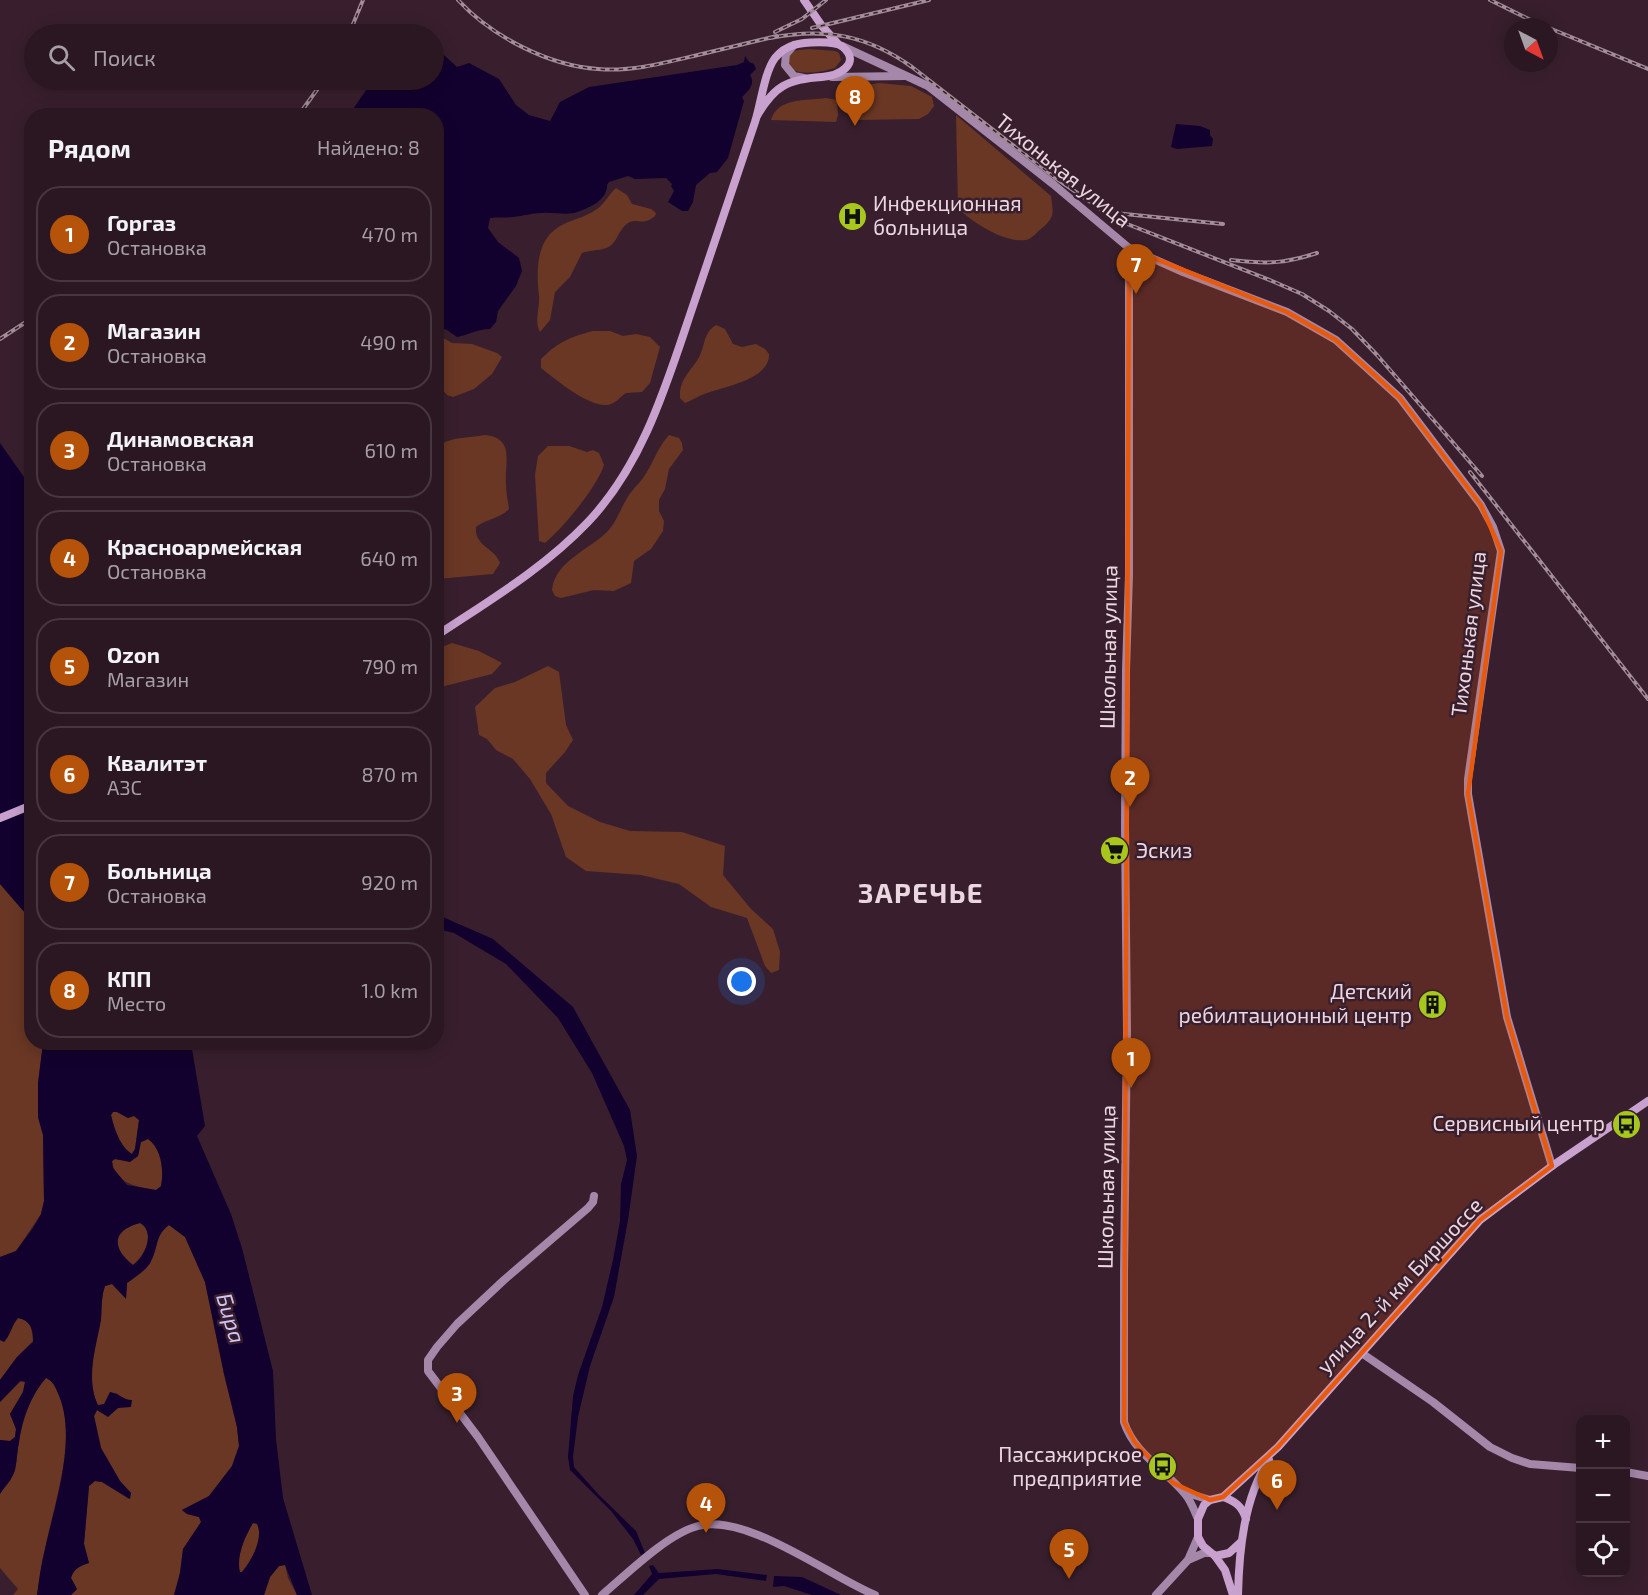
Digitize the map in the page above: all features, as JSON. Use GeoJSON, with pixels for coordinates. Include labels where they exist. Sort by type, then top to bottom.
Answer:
{"type":"FeatureCollection","features":[{"type":"Feature","properties":{"kind":"main road"},"geometry":{"type":"LineString","coordinates":[[757,116],[768,98],[786,83],[805,78],[832,76],[843,71],[848,63],[848,56],[822,26],[804,0]]}},
{"type":"Feature","properties":{"kind":"main road"},"geometry":{"type":"LineString","coordinates":[[444,631],[525,578],[564,545],[611,494],[632,462],[650,426],[673,365],[757,116],[773,61],[781,52],[795,44],[827,42],[840,45]]}},
{"type":"Feature","properties":{"kind":"main road"},"geometry":{"type":"LineString","coordinates":[[0,818],[24,808]]}},
{"type":"Feature","properties":{"kind":"main road","name":"улица 2-й км Биршоссе"},"geometry":{"type":"LineString","coordinates":[[1278,1447],[1480,1220],[1552,1166],[1648,1101]]}},
{"type":"Feature","properties":{"kind":"main road"},"geometry":{"type":"LineString","coordinates":[[1235,1595],[1225,1570],[1198,1537],[1200,1511],[1210,1500],[1223,1497],[1278,1447]]}},
{"type":"Feature","properties":{"kind":"main road"},"geometry":{"type":"LineString","coordinates":[[1235,1595],[1241,1541],[1255,1488],[1265,1466],[1278,1447]]}},
{"type":"Feature","properties":{"kind":"main road"},"geometry":{"type":"LineString","coordinates":[[1223,1497],[1240,1507],[1246,1519]]}},
{"type":"Feature","properties":{"kind":"main road"},"geometry":{"type":"LineString","coordinates":[[1212,1555],[1229,1553],[1241,1541]]}},
{"type":"Feature","properties":{"kind":"street"},"geometry":{"type":"LineString","coordinates":[[795,44],[786,54],[785,65],[794,76],[805,78]]}},
{"type":"Feature","properties":{"kind":"street","name":"Тихонькая улица"},"geometry":{"type":"LineString","coordinates":[[840,45],[927,86],[1053,184],[1129,248],[1183,272],[1287,312],[1336,340],[1400,398],[1481,505],[1493,527],[1501,551],[1468,779],[1468,794],[1507,1017],[1552,1166]]}},
{"type":"Feature","properties":{"kind":"street"},"geometry":{"type":"LineString","coordinates":[[832,76],[910,77]]}},
{"type":"Feature","properties":{"kind":"street","name":"Школьная улица"},"geometry":{"type":"LineString","coordinates":[[1129,248],[1124,1414],[1127,1431],[1135,1443],[1183,1492]]}},
{"type":"Feature","properties":{"kind":"street"},"geometry":{"type":"LineString","coordinates":[[585,1595],[478,1437],[428,1371],[428,1360],[458,1324],[504,1280],[588,1208],[594,1196]]}},
{"type":"Feature","properties":{"kind":"street"},"geometry":{"type":"LineString","coordinates":[[1363,1354],[1433,1402],[1490,1447],[1530,1464],[1576,1468]]}},
{"type":"Feature","properties":{"kind":"street"},"geometry":{"type":"LineString","coordinates":[[1630,1473],[1648,1476]]}},
{"type":"Feature","properties":{"kind":"street"},"geometry":{"type":"LineString","coordinates":[[1183,1492],[1210,1500]]}},
{"type":"Feature","properties":{"kind":"street"},"geometry":{"type":"LineString","coordinates":[[1183,1492],[1198,1519]]}},
{"type":"Feature","properties":{"kind":"street"},"geometry":{"type":"LineString","coordinates":[[602,1595],[671,1540],[699,1526],[721,1523],[764,1538],[875,1595]]}},
{"type":"Feature","properties":{"kind":"street"},"geometry":{"type":"LineString","coordinates":[[1156,1595],[1188,1560],[1198,1537]]}},
{"type":"Feature","properties":{"kind":"street"},"geometry":{"type":"LineString","coordinates":[[1188,1560],[1204,1553],[1212,1555]]}},
{"type":"Feature","properties":{"kind":"highlighted area"},"geometry":{"type":"Polygon","coordinates":[[[1129,248],[1287,312],[1336,340],[1400,398],[1481,505],[1501,551],[1468,794],[1507,1017],[1552,1166],[1480,1220],[1278,1447],[1223,1497],[1210,1500],[1173,1483],[1135,1443],[1124,1422],[1129,248]]]}},
{"type":"Feature","properties":{"kind":"shaded area"},"geometry":{"type":"Polygon","coordinates":[[[796,50],[835,51],[839,53],[841,60],[835,68],[826,70],[805,73],[794,70],[790,66],[790,54],[796,50]]]}},
{"type":"Feature","properties":{"kind":"shaded area"},"geometry":{"type":"Polygon","coordinates":[[[879,83],[911,86],[932,97],[934,106],[928,114],[919,119],[857,120],[855,102],[857,93],[862,86],[879,83]]]}},
{"type":"Feature","properties":{"kind":"shaded area"},"geometry":{"type":"Polygon","coordinates":[[[826,98],[837,100],[836,122],[771,120],[780,107],[786,104],[826,98]]]}},
{"type":"Feature","properties":{"kind":"shaded area"},"geometry":{"type":"Polygon","coordinates":[[[956,115],[1051,196],[1053,210],[1051,217],[1046,225],[1030,238],[1017,240],[999,235],[981,226],[958,209],[956,115]]]}},
{"type":"Feature","properties":{"kind":"shaded area"},"geometry":{"type":"Polygon","coordinates":[[[616,188],[627,195],[632,204],[651,209],[656,213],[655,216],[647,221],[628,223],[610,246],[582,253],[570,277],[555,292],[550,320],[540,332],[537,323],[538,264],[543,245],[555,230],[564,224],[597,209],[616,188]]]}},
{"type":"Feature","properties":{"kind":"shaded area"},"geometry":{"type":"Polygon","coordinates":[[[716,325],[725,329],[733,344],[742,347],[756,344],[765,349],[769,354],[767,363],[762,370],[746,380],[685,403],[680,398],[683,381],[698,359],[708,332],[716,325]]]}},
{"type":"Feature","properties":{"kind":"shaded area"},"geometry":{"type":"Polygon","coordinates":[[[593,331],[610,331],[623,336],[636,334],[650,337],[660,347],[650,383],[642,392],[626,393],[611,404],[594,403],[574,393],[541,368],[541,359],[553,348],[571,338],[593,331]]]}},
{"type":"Feature","properties":{"kind":"shaded area"},"geometry":{"type":"Polygon","coordinates":[[[444,339],[452,343],[472,344],[502,357],[492,374],[474,389],[453,397],[444,391],[444,339]]]}},
{"type":"Feature","properties":{"kind":"shaded area"},"geometry":{"type":"Polygon","coordinates":[[[485,435],[495,437],[505,447],[509,509],[476,527],[478,539],[500,563],[493,574],[444,578],[444,442],[485,435]]]}},
{"type":"Feature","properties":{"kind":"shaded area"},"geometry":{"type":"Polygon","coordinates":[[[669,435],[679,438],[683,450],[669,469],[665,489],[659,500],[659,511],[664,521],[663,531],[651,549],[634,561],[631,583],[614,591],[594,590],[561,598],[555,596],[552,590],[559,571],[610,528],[669,435]]]}},
{"type":"Feature","properties":{"kind":"shaded area"},"geometry":{"type":"Polygon","coordinates":[[[548,446],[569,446],[587,452],[593,450],[599,453],[604,465],[579,507],[545,543],[539,541],[535,475],[538,456],[548,446]]]}},
{"type":"Feature","properties":{"kind":"shaded area"},"geometry":{"type":"Polygon","coordinates":[[[452,643],[479,651],[502,663],[492,674],[444,686],[444,646],[452,643]]]}},
{"type":"Feature","properties":{"kind":"shaded area"},"geometry":{"type":"Polygon","coordinates":[[[548,666],[559,672],[566,725],[573,740],[546,773],[546,783],[568,806],[600,822],[630,831],[682,832],[725,846],[723,875],[751,909],[773,929],[780,952],[779,970],[771,973],[765,966],[747,918],[711,907],[679,884],[641,875],[586,871],[566,857],[551,814],[530,779],[513,759],[496,750],[487,739],[479,735],[475,707],[495,688],[515,682],[548,666]]]}},
{"type":"Feature","properties":{"kind":"shaded area"},"geometry":{"type":"Polygon","coordinates":[[[0,884],[24,912],[24,1050],[42,1050],[38,1083],[38,1117],[43,1135],[44,1201],[41,1214],[16,1251],[0,1257],[0,884]]]}},
{"type":"Feature","properties":{"kind":"shaded area"},"geometry":{"type":"Polygon","coordinates":[[[113,1112],[128,1118],[134,1116],[139,1120],[135,1149],[132,1154],[118,1137],[111,1115],[113,1112]]]}},
{"type":"Feature","properties":{"kind":"shaded area"},"geometry":{"type":"Polygon","coordinates":[[[148,1139],[156,1148],[161,1161],[161,1187],[156,1190],[128,1183],[118,1175],[112,1161],[115,1159],[130,1161],[138,1156],[141,1142],[148,1139]]]}},
{"type":"Feature","properties":{"kind":"shaded area"},"geometry":{"type":"Polygon","coordinates":[[[140,1223],[147,1232],[147,1244],[133,1265],[121,1252],[118,1240],[124,1230],[140,1223]]]}},
{"type":"Feature","properties":{"kind":"shaded area"},"geometry":{"type":"Polygon","coordinates":[[[169,1225],[185,1237],[205,1282],[237,1427],[239,1446],[232,1466],[209,1496],[182,1510],[199,1517],[201,1522],[183,1549],[174,1595],[71,1595],[77,1589],[71,1578],[72,1575],[78,1568],[89,1563],[84,1544],[89,1486],[95,1481],[102,1482],[129,1499],[131,1493],[120,1481],[101,1448],[94,1416],[97,1410],[108,1416],[132,1400],[126,1400],[116,1393],[104,1404],[98,1406],[94,1395],[93,1362],[105,1286],[112,1284],[126,1298],[127,1283],[148,1266],[161,1233],[169,1225]]]}},
{"type":"Feature","properties":{"kind":"shaded area"},"geometry":{"type":"Polygon","coordinates":[[[18,1318],[24,1319],[31,1326],[33,1341],[17,1357],[0,1380],[0,1340],[18,1318]]]}},
{"type":"Feature","properties":{"kind":"shaded area"},"geometry":{"type":"Polygon","coordinates":[[[46,1377],[55,1386],[63,1409],[66,1428],[63,1470],[37,1595],[13,1595],[18,1589],[0,1568],[0,1494],[15,1470],[20,1433],[28,1408],[46,1377]]]}},
{"type":"Feature","properties":{"kind":"shaded area"},"geometry":{"type":"Polygon","coordinates":[[[24,1380],[23,1392],[10,1414],[16,1429],[15,1437],[10,1441],[0,1440],[0,1402],[24,1380]]]}},
{"type":"Feature","properties":{"kind":"shaded area"},"geometry":{"type":"Polygon","coordinates":[[[253,1523],[257,1523],[259,1529],[256,1549],[242,1572],[239,1572],[240,1553],[253,1523]]]}},
{"type":"Feature","properties":{"kind":"shaded area"},"geometry":{"type":"Polygon","coordinates":[[[285,1565],[288,1578],[297,1595],[264,1595],[270,1577],[279,1566],[285,1565]]]}},
{"type":"Feature","properties":{"kind":"water"},"geometry":{"type":"Polygon","coordinates":[[[444,55],[457,67],[469,63],[499,79],[516,105],[529,115],[550,121],[560,102],[589,87],[737,65],[744,62],[745,56],[756,69],[750,75],[752,81],[750,87],[742,97],[744,101],[728,158],[717,172],[710,173],[696,185],[693,202],[688,211],[682,211],[668,202],[674,191],[672,184],[666,178],[635,179],[628,176],[609,182],[601,199],[574,213],[538,213],[490,218],[488,228],[498,242],[519,258],[522,271],[516,286],[498,311],[496,322],[490,329],[457,337],[444,329],[444,108],[354,108],[366,90],[444,90],[444,55]]]}},
{"type":"Feature","properties":{"kind":"water"},"geometry":{"type":"Polygon","coordinates":[[[1176,124],[1200,126],[1210,130],[1213,139],[1212,146],[1177,149],[1171,147],[1176,124]]]}},
{"type":"Feature","properties":{"kind":"water"},"geometry":{"type":"Polygon","coordinates":[[[0,443],[24,477],[24,912],[0,884],[0,443]]]}},
{"type":"Feature","properties":{"kind":"water"},"geometry":{"type":"Polygon","coordinates":[[[444,918],[493,939],[573,1007],[630,1110],[637,1156],[628,1220],[614,1297],[590,1366],[578,1417],[573,1457],[574,1467],[636,1531],[645,1553],[641,1555],[633,1539],[611,1511],[570,1470],[568,1457],[573,1396],[602,1307],[613,1260],[620,1221],[621,1184],[627,1160],[624,1146],[592,1073],[558,1018],[506,964],[454,933],[444,931],[444,918]]]}},
{"type":"Feature","properties":{"kind":"water","name":"Бира"},"geometry":{"type":"Polygon","coordinates":[[[42,1050],[192,1050],[205,1126],[197,1136],[231,1214],[242,1248],[273,1371],[276,1439],[283,1498],[312,1595],[297,1595],[285,1565],[279,1566],[270,1577],[264,1595],[174,1595],[183,1549],[201,1522],[199,1517],[182,1510],[209,1496],[232,1466],[239,1446],[237,1427],[205,1282],[185,1237],[169,1225],[161,1233],[148,1266],[127,1283],[126,1299],[112,1284],[105,1286],[102,1298],[101,1320],[92,1373],[94,1395],[98,1405],[104,1404],[110,1392],[132,1400],[131,1407],[118,1408],[108,1417],[97,1410],[94,1416],[101,1448],[120,1481],[131,1493],[130,1499],[102,1482],[95,1481],[89,1486],[84,1544],[89,1563],[78,1568],[72,1575],[71,1578],[77,1589],[71,1595],[37,1595],[42,1560],[63,1469],[66,1428],[57,1391],[53,1383],[46,1378],[28,1408],[20,1433],[15,1470],[0,1494],[0,1440],[10,1441],[15,1437],[16,1429],[10,1414],[23,1392],[25,1382],[20,1381],[0,1402],[0,1380],[17,1357],[33,1342],[33,1338],[28,1323],[18,1318],[6,1340],[4,1342],[0,1340],[0,1257],[16,1251],[41,1214],[44,1201],[43,1135],[38,1117],[38,1083],[42,1050]],[[113,1112],[111,1115],[116,1131],[121,1142],[132,1154],[135,1149],[139,1120],[134,1116],[128,1118],[113,1112]],[[148,1139],[141,1142],[138,1156],[130,1162],[115,1159],[112,1161],[113,1168],[127,1185],[156,1190],[161,1186],[162,1167],[156,1148],[148,1139]],[[140,1223],[124,1230],[118,1240],[121,1252],[133,1265],[145,1251],[148,1238],[145,1227],[140,1223]],[[253,1523],[240,1553],[240,1572],[250,1561],[258,1542],[259,1530],[257,1524],[253,1523]]]}},
{"type":"Feature","properties":{"kind":"water"},"geometry":{"type":"Polygon","coordinates":[[[653,1565],[659,1573],[718,1569],[767,1575],[766,1581],[716,1574],[659,1579],[643,1595],[634,1595],[652,1574],[649,1566],[653,1565]]]}},
{"type":"Feature","properties":{"kind":"water"},"geometry":{"type":"Polygon","coordinates":[[[774,1576],[802,1577],[841,1595],[812,1595],[784,1586],[773,1587],[774,1576]]]}},
{"type":"Feature","properties":{"kind":"railway"},"geometry":{"type":"LineString","coordinates":[[353,24],[363,0]]}},
{"type":"Feature","properties":{"kind":"railway"},"geometry":{"type":"LineString","coordinates":[[458,0],[487,26],[522,47],[579,67],[611,70],[650,66],[777,36]]}},
{"type":"Feature","properties":{"kind":"railway"},"geometry":{"type":"LineString","coordinates":[[775,32],[802,19],[826,0]]}},
{"type":"Feature","properties":{"kind":"railway"},"geometry":{"type":"LineString","coordinates":[[812,28],[929,0]]}},
{"type":"Feature","properties":{"kind":"railway"},"geometry":{"type":"LineString","coordinates":[[1490,0],[1527,18]]}},
{"type":"Feature","properties":{"kind":"railway"},"geometry":{"type":"LineString","coordinates":[[1558,32],[1648,69]]}},
{"type":"Feature","properties":{"kind":"railway"},"geometry":{"type":"LineString","coordinates":[[770,38],[809,33],[827,34],[844,36],[878,47],[912,67],[1054,177],[1117,220],[1302,294],[1352,329],[1482,476]]}},
{"type":"Feature","properties":{"kind":"railway"},"geometry":{"type":"LineString","coordinates":[[304,108],[317,90]]}},
{"type":"Feature","properties":{"kind":"railway"},"geometry":{"type":"LineString","coordinates":[[1108,209],[1115,213],[1223,224]]}},
{"type":"Feature","properties":{"kind":"railway"},"geometry":{"type":"LineString","coordinates":[[1231,260],[1274,262],[1317,253]]}},
{"type":"Feature","properties":{"kind":"railway"},"geometry":{"type":"LineString","coordinates":[[0,339],[24,323]]}},
{"type":"Feature","properties":{"kind":"railway"},"geometry":{"type":"LineString","coordinates":[[1470,472],[1648,699]]}},
{"type":"Feature","properties":{"kind":"place","name":"КПП"},"geometry":{"type":"Point","coordinates":[855,126]}},
{"type":"Feature","properties":{"kind":"place","name":"Инфекционная больница"},"geometry":{"type":"Point","coordinates":[852,216]}},
{"type":"Feature","properties":{"kind":"place","name":"Больница"},"geometry":{"type":"Point","coordinates":[1136,294]}},
{"type":"Feature","properties":{"kind":"place","name":"Магазин"},"geometry":{"type":"Point","coordinates":[1130,807]}},
{"type":"Feature","properties":{"kind":"place","name":"Эскиз"},"geometry":{"type":"Point","coordinates":[1115,851]}},
{"type":"Feature","properties":{"kind":"place","name":"Детский ребилтационный центр"},"geometry":{"type":"Point","coordinates":[1433,1004]}},
{"type":"Feature","properties":{"kind":"place","name":"Горгаз"},"geometry":{"type":"Point","coordinates":[1131,1088]}},
{"type":"Feature","properties":{"kind":"place","name":"Сервисный центр"},"geometry":{"type":"Point","coordinates":[1626,1124]}},
{"type":"Feature","properties":{"kind":"place","name":"Динамовская"},"geometry":{"type":"Point","coordinates":[457,1423]}},
{"type":"Feature","properties":{"kind":"place","name":"Пассажирское предприятие"},"geometry":{"type":"Point","coordinates":[1163,1467]}},
{"type":"Feature","properties":{"kind":"place","name":"Квалитэт"},"geometry":{"type":"Point","coordinates":[1277,1510]}},
{"type":"Feature","properties":{"kind":"place","name":"Красноармейская"},"geometry":{"type":"Point","coordinates":[706,1533]}},
{"type":"Feature","properties":{"kind":"place","name":"Ozon"},"geometry":{"type":"Point","coordinates":[1069,1579]}},
{"type":"Feature","properties":{"kind":"district","name":"ЗАРЕЧЬЕ"},"geometry":{"type":"Point","coordinates":[921,894]}}]}
